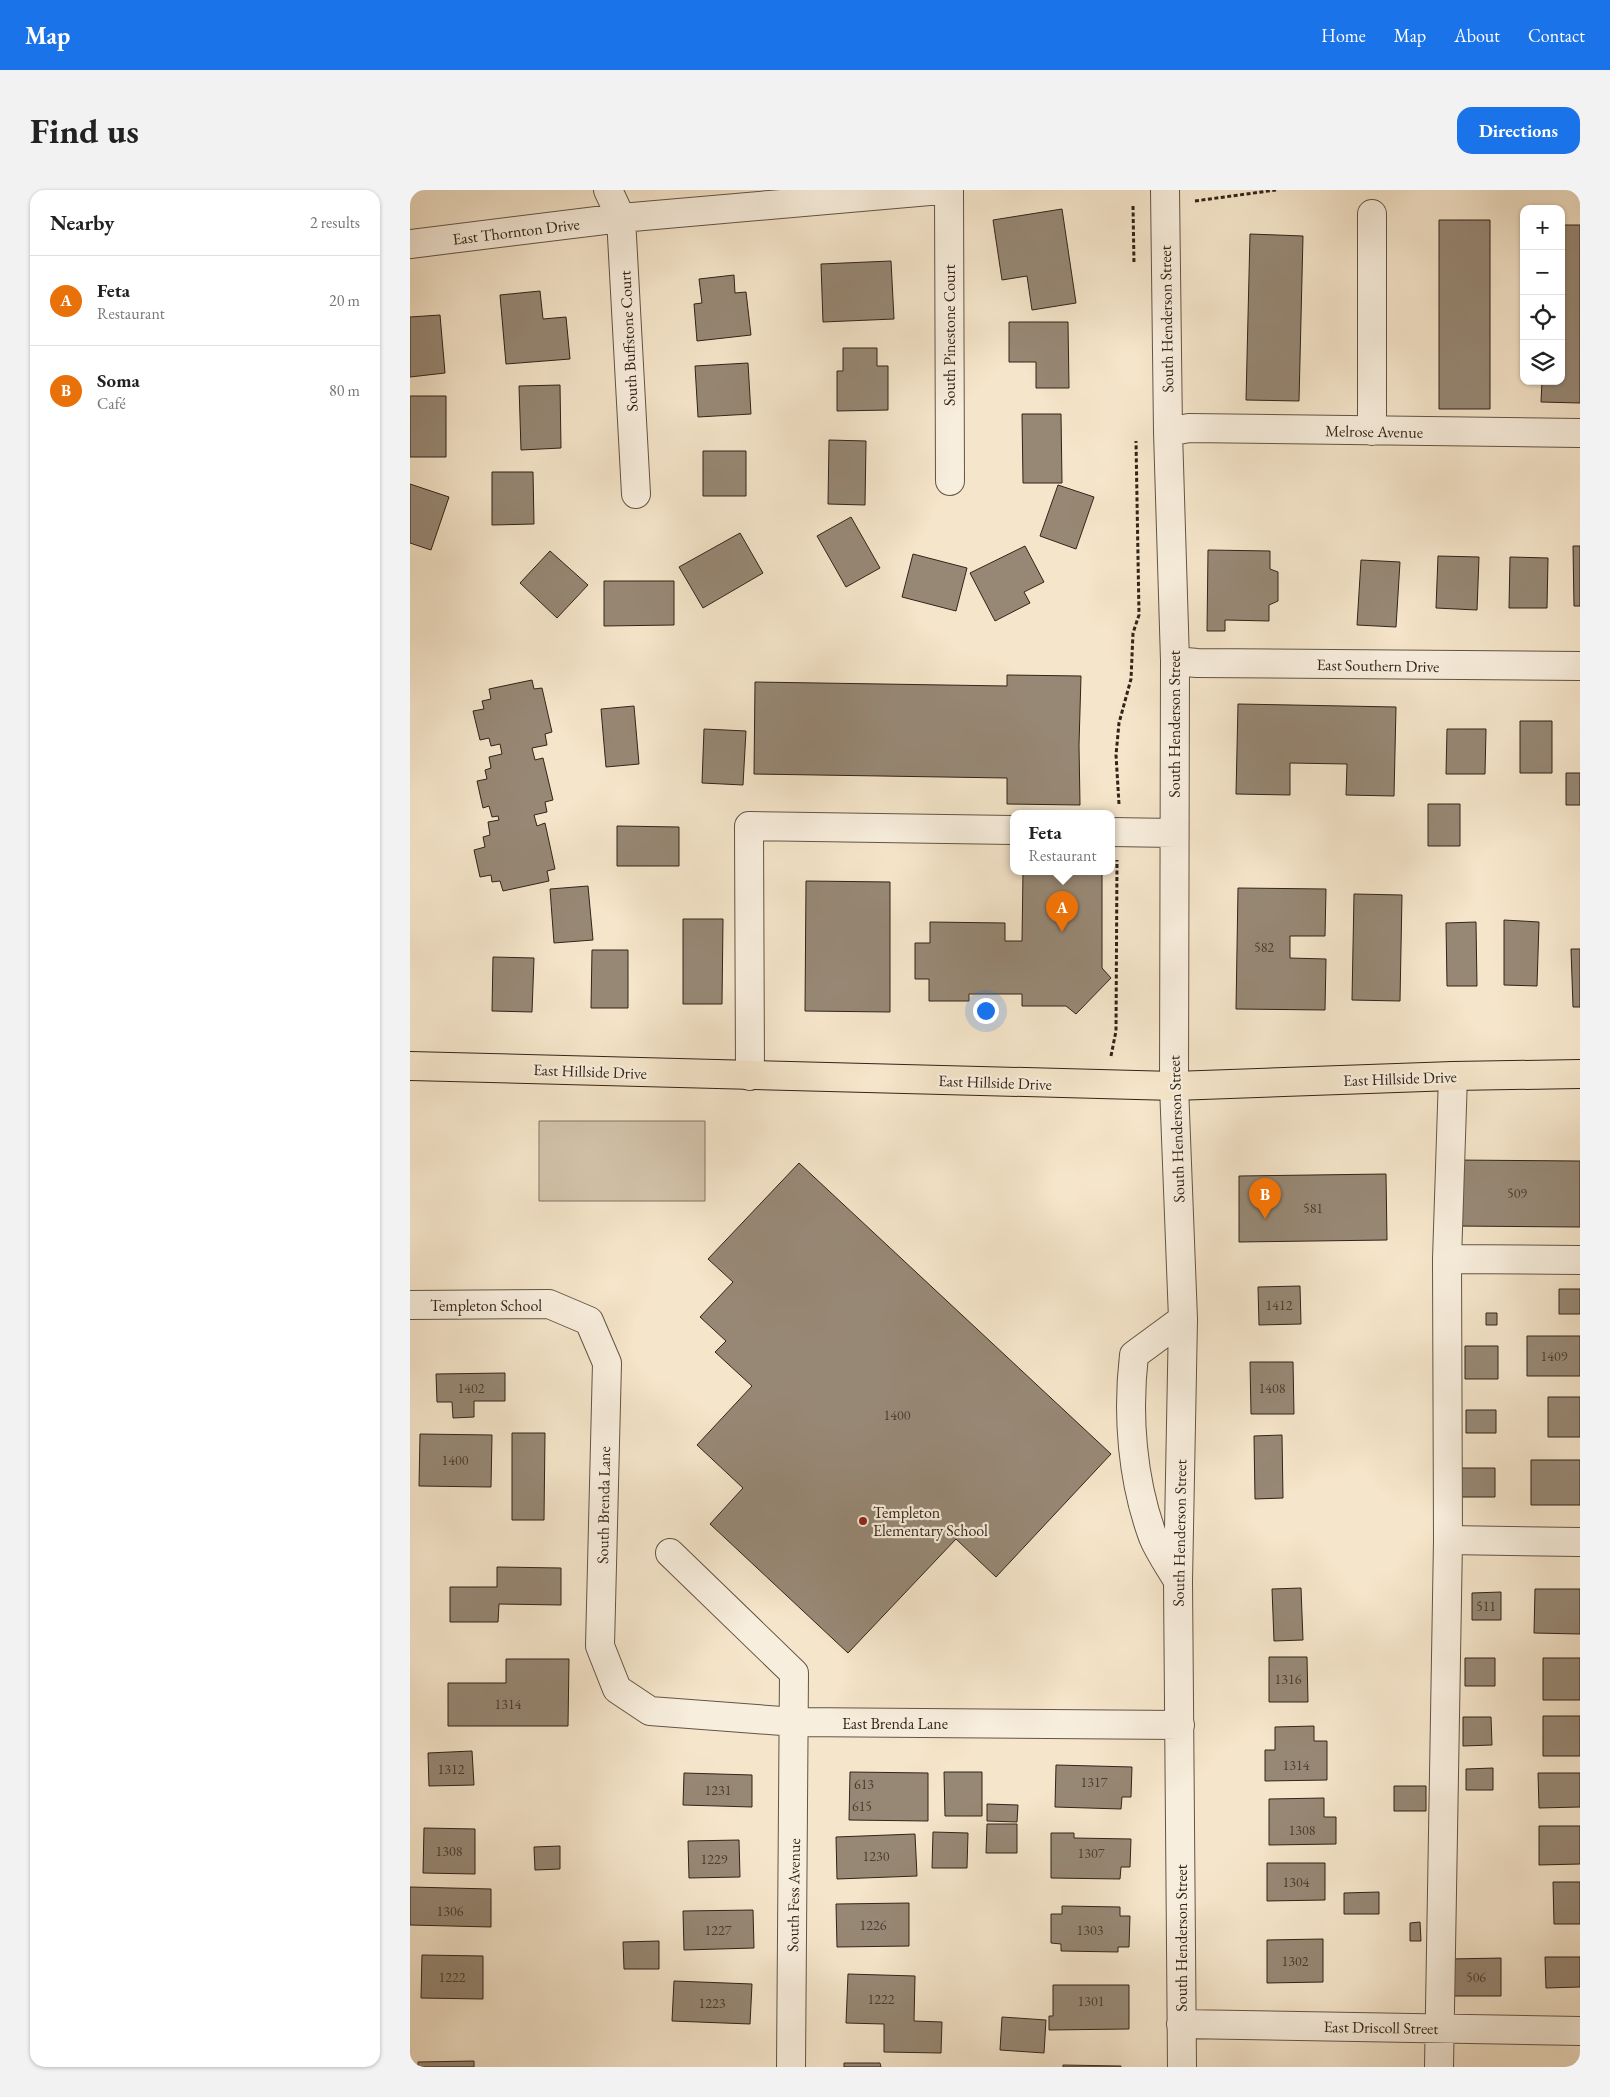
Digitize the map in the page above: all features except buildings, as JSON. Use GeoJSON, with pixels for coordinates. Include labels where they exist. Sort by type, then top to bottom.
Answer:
{"type":"FeatureCollection","features":[{"type":"Feature","properties":{"kind":"main road","name":"East Hillside Drive"},"geometry":{"type":"LineString","coordinates":[[410,1066],[1174,1086],[1454,1076],[1580,1074]]}},
{"type":"Feature","properties":{"kind":"street","name":"South Buffstone Court"},"geometry":{"type":"LineString","coordinates":[[608,190],[621,218],[636,494]]}},
{"type":"Feature","properties":{"kind":"street","name":"East Thornton Drive"},"geometry":{"type":"LineString","coordinates":[[410,244],[621,218],[940,190]]}},
{"type":"Feature","properties":{"kind":"street","name":"South Pinestone Court"},"geometry":{"type":"LineString","coordinates":[[949,190],[950,481]]}},
{"type":"Feature","properties":{"kind":"street","name":"South Henderson Street"},"geometry":{"type":"LineString","coordinates":[[1177,196],[1168,432],[1175,661],[1174,1086],[1183,1319],[1178,1581],[1182,2067]]}},
{"type":"Feature","properties":{"kind":"street"},"geometry":{"type":"LineString","coordinates":[[1372,214],[1372,431]]}},
{"type":"Feature","properties":{"kind":"street","name":"Melrose Avenue"},"geometry":{"type":"LineString","coordinates":[[1168,432],[1188,428],[1580,433]]}},
{"type":"Feature","properties":{"kind":"street","name":"East Southern Drive"},"geometry":{"type":"LineString","coordinates":[[1175,661],[1197,663],[1580,666]]}},
{"type":"Feature","properties":{"kind":"street"},"geometry":{"type":"LineString","coordinates":[[1115,823],[1174,832]]}},
{"type":"Feature","properties":{"kind":"street"},"geometry":{"type":"LineString","coordinates":[[750,1076],[749,826],[1010,830]]}},
{"type":"Feature","properties":{"kind":"street"},"geometry":{"type":"LineString","coordinates":[[1438,2067],[1448,1540],[1447,1259],[1454,1076]]}},
{"type":"Feature","properties":{"kind":"street"},"geometry":{"type":"LineString","coordinates":[[1447,1259],[1580,1260]]}},
{"type":"Feature","properties":{"kind":"street","name":"Templeton School"},"geometry":{"type":"LineString","coordinates":[[410,1305],[548,1304],[589,1321]]}},
{"type":"Feature","properties":{"kind":"street"},"geometry":{"type":"LineString","coordinates":[[1178,1581],[1154,1539],[1145,1512],[1133,1452],[1130,1388],[1134,1354],[1183,1319]]}},
{"type":"Feature","properties":{"kind":"street","name":"South Brenda Lane"},"geometry":{"type":"LineString","coordinates":[[589,1321],[606,1363],[600,1646],[617,1689]]}},
{"type":"Feature","properties":{"kind":"street"},"geometry":{"type":"LineString","coordinates":[[1448,1540],[1580,1542]]}},
{"type":"Feature","properties":{"kind":"street","name":"South Fess Avenue"},"geometry":{"type":"LineString","coordinates":[[670,1553],[794,1673],[791,2067]]}},
{"type":"Feature","properties":{"kind":"street","name":"East Brenda Lane"},"geometry":{"type":"LineString","coordinates":[[617,1689],[650,1711],[795,1722],[1180,1725]]}},
{"type":"Feature","properties":{"kind":"street","name":"East Driscoll Street"},"geometry":{"type":"LineString","coordinates":[[1181,2024],[1580,2031]]}},
{"type":"Feature","properties":{"kind":"path"},"geometry":{"type":"LineString","coordinates":[[1177,196],[1276,190]]}},
{"type":"Feature","properties":{"kind":"path"},"geometry":{"type":"LineString","coordinates":[[1115,823],[1116,755],[1119,723],[1131,679],[1133,633]]}},
{"type":"Feature","properties":{"kind":"path"},"geometry":{"type":"LineString","coordinates":[[1111,1057],[1116,1031],[1117,859]]}},
{"type":"Feature","properties":{"kind":"shaded area"},"geometry":{"type":"Polygon","coordinates":[[[539,1121],[705,1121],[705,1201],[539,1201],[539,1121]]]}},
{"type":"Feature","properties":{"kind":"place","name":"Feta"},"geometry":{"type":"Point","coordinates":[1062,932]}},
{"type":"Feature","properties":{"kind":"place","name":"Soma"},"geometry":{"type":"Point","coordinates":[1265,1219]}},
{"type":"Feature","properties":{"kind":"place","name":"Templeton Elementary School"},"geometry":{"type":"Point","coordinates":[863,1521]}}]}
